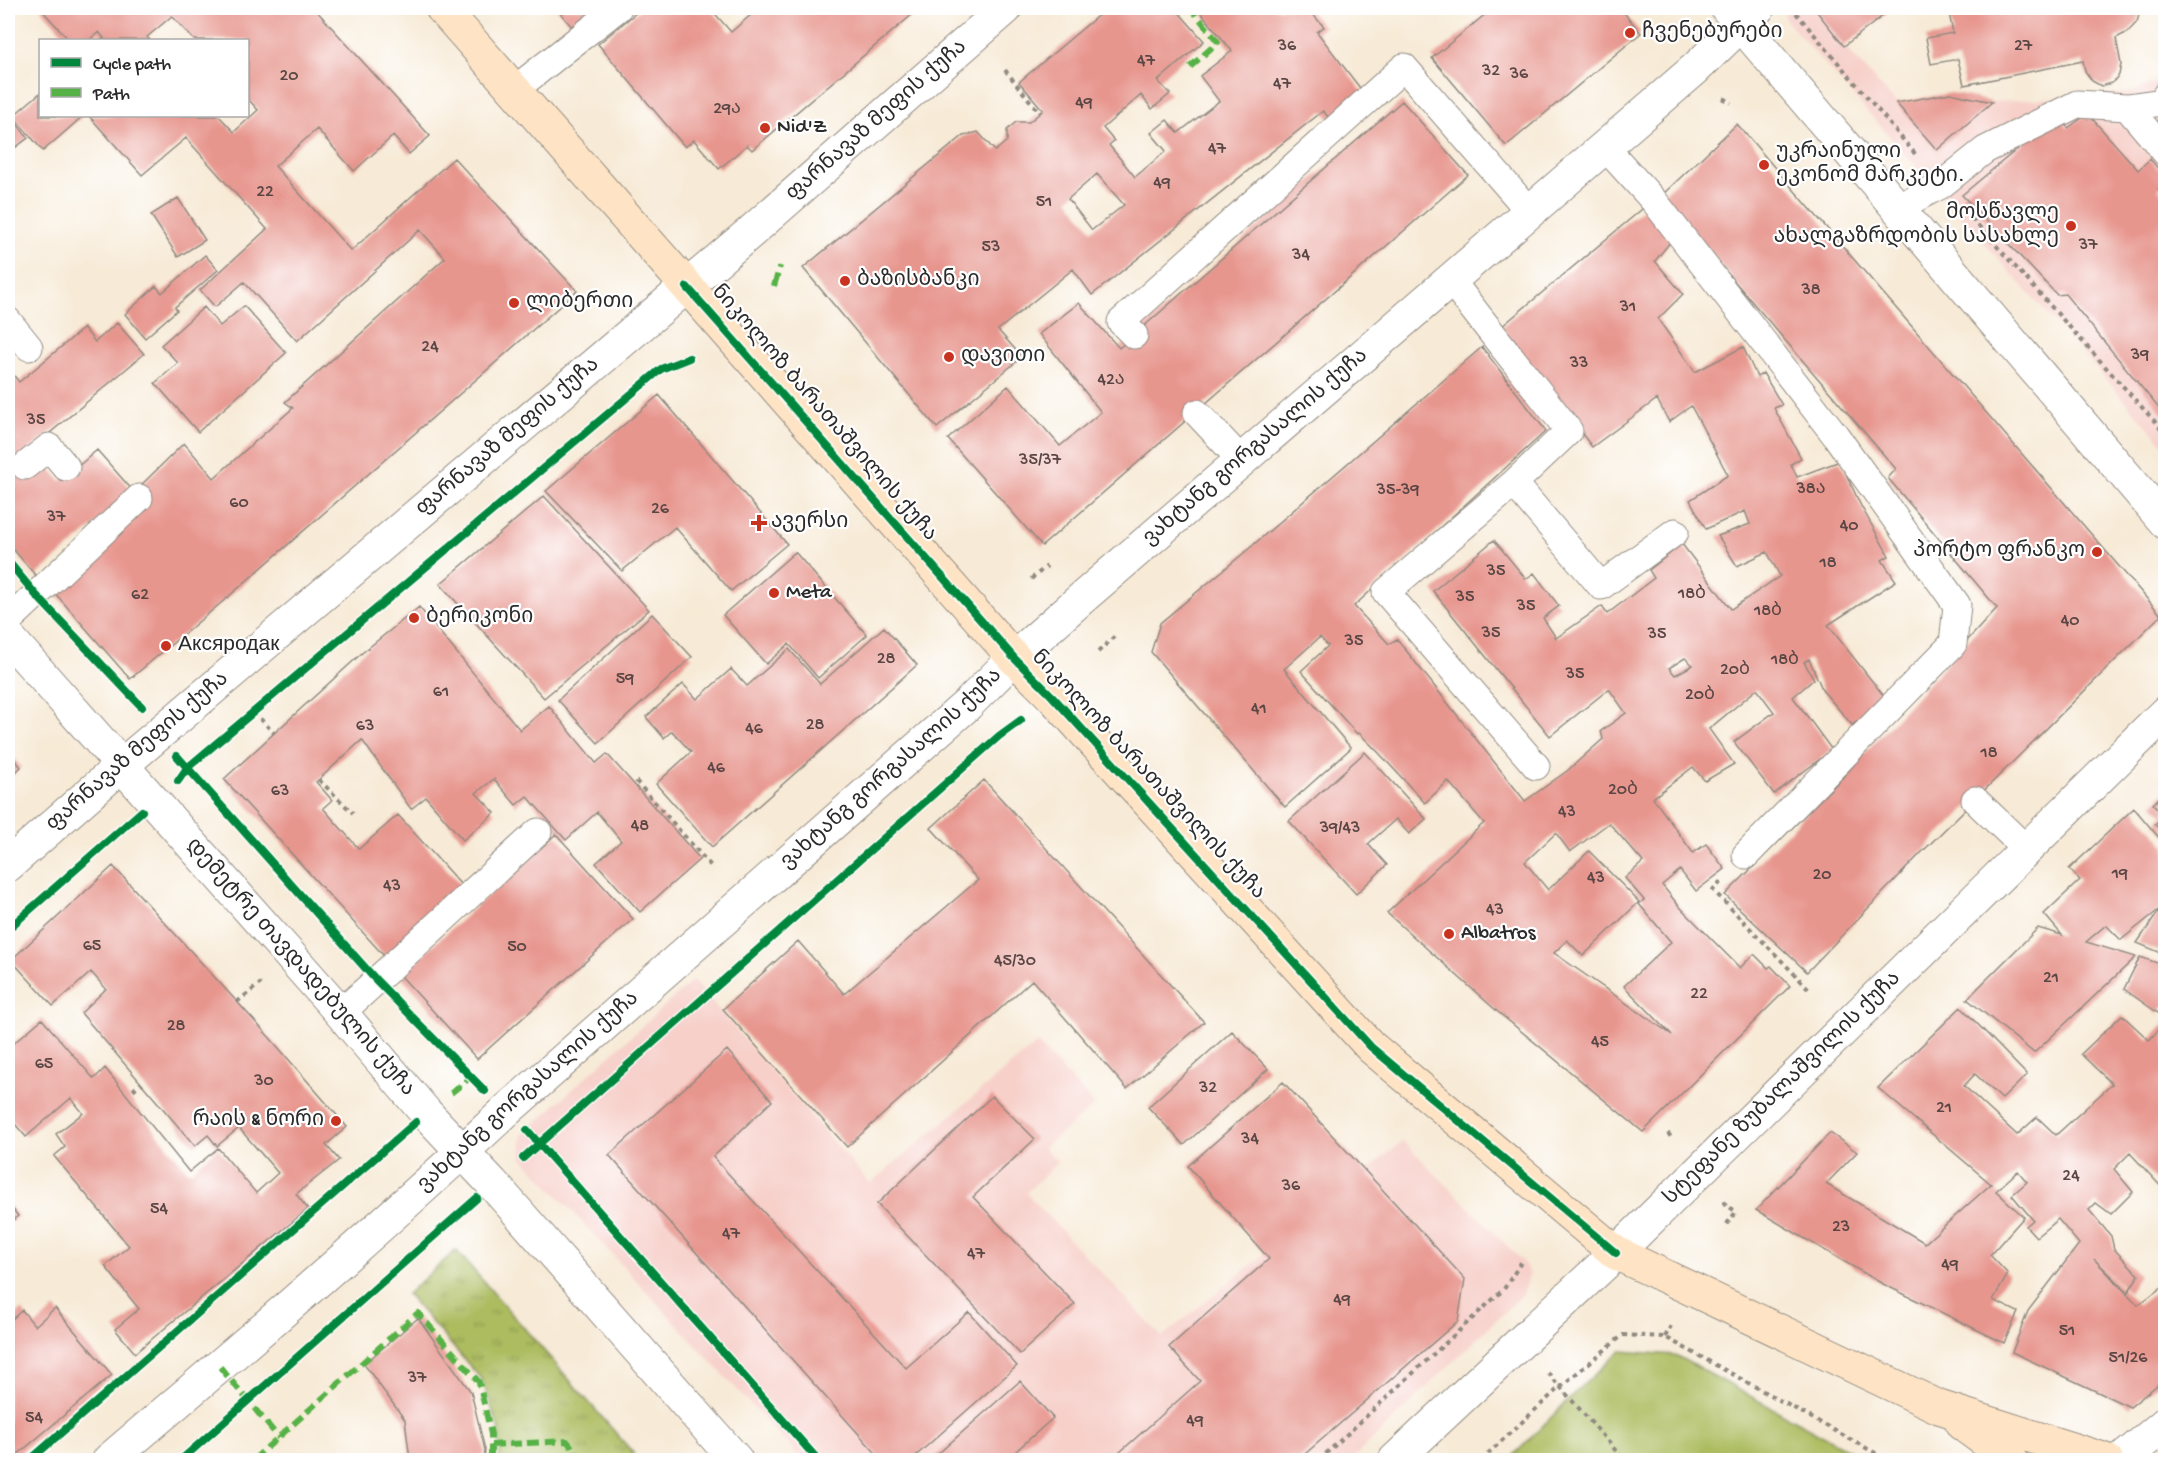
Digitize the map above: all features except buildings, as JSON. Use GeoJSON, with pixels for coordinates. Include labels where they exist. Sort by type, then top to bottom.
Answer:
{"type":"FeatureCollection","features":[{"type":"Feature","properties":{"kind":"street","name":"ნიკოლოზ ბარათაშვილის ქუჩა"},"geometry":{"type":"LineString","coordinates":[[442,8],[1014,658],[1052,696],[1371,1047],[1617,1253],[1939,1407],[2106,1461]]}},
{"type":"Feature","properties":{"kind":"street","name":"ფარნავაზ მეფის ქუჩა"},"geometry":{"type":"LineString","coordinates":[[8,865],[121,766],[687,286],[1006,8]]}},
{"type":"Feature","properties":{"kind":"street","name":"ვახტანგ გორგასალის ქუჩა"},"geometry":{"type":"LineString","coordinates":[[109,1461],[220,1366],[968,704],[1014,658],[1695,69],[1742,13]]}},
{"type":"Feature","properties":{"kind":"street"},"geometry":{"type":"LineString","coordinates":[[1742,13],[1897,208],[2166,523]]}},
{"type":"Feature","properties":{"kind":"street","name":"დემეტრე თავდადებულის ქუჩა"},"geometry":{"type":"LineString","coordinates":[[8,637],[736,1461]]}},
{"type":"Feature","properties":{"kind":"street","name":"სტეფანე ზუბალაშვილის ქუჩა"},"geometry":{"type":"LineString","coordinates":[[1395,1461],[1617,1253],[2166,712]]}},
{"type":"Feature","properties":{"kind":"street","name":"ნიკოლოზ ბარათაშვილის ქუჩა"},"geometry":{"type":"LineString","coordinates":[[1939,1407],[2011,1461]]}},
{"type":"Feature","properties":{"kind":"street"},"geometry":{"type":"LineString","coordinates":[[2122,1461],[2166,1423]]}},
{"type":"Feature","properties":{"kind":"lane"},"geometry":{"type":"LineString","coordinates":[[514,90],[618,8]]}},
{"type":"Feature","properties":{"kind":"lane"},"geometry":{"type":"LineString","coordinates":[[1134,335],[1121,322],[1404,67],[1530,212]]}},
{"type":"Feature","properties":{"kind":"lane"},"geometry":{"type":"LineString","coordinates":[[1897,208],[1941,184],[1985,150],[2077,104],[2127,107],[2163,102],[2166,95]]}},
{"type":"Feature","properties":{"kind":"lane"},"geometry":{"type":"LineString","coordinates":[[2127,107],[2166,153]]}},
{"type":"Feature","properties":{"kind":"lane"},"geometry":{"type":"LineString","coordinates":[[1605,147],[1655,202],[1836,436],[1957,605],[1953,644],[1890,716],[1746,855]]}},
{"type":"Feature","properties":{"kind":"lane"},"geometry":{"type":"LineString","coordinates":[[1451,280],[1569,432],[1514,483],[1386,592],[1536,766]]}},
{"type":"Feature","properties":{"kind":"lane"},"geometry":{"type":"LineString","coordinates":[[8,321],[29,347]]}},
{"type":"Feature","properties":{"kind":"lane"},"geometry":{"type":"LineString","coordinates":[[1197,413],[1242,461]]}},
{"type":"Feature","properties":{"kind":"lane"},"geometry":{"type":"LineString","coordinates":[[25,466],[49,447],[66,467]]}},
{"type":"Feature","properties":{"kind":"lane"},"geometry":{"type":"LineString","coordinates":[[1514,483],[1601,586],[1675,532]]}},
{"type":"Feature","properties":{"kind":"lane"},"geometry":{"type":"LineString","coordinates":[[8,621],[140,498]]}},
{"type":"Feature","properties":{"kind":"lane"},"geometry":{"type":"LineString","coordinates":[[1975,800],[2026,849]]}},
{"type":"Feature","properties":{"kind":"lane"},"geometry":{"type":"LineString","coordinates":[[340,1013],[538,832]]}},
{"type":"Feature","properties":{"kind":"path"},"geometry":{"type":"LineString","coordinates":[[1094,8],[1099,14]]}},
{"type":"Feature","properties":{"kind":"path"},"geometry":{"type":"LineString","coordinates":[[1796,13],[1941,184],[2166,434]]}},
{"type":"Feature","properties":{"kind":"path"},"geometry":{"type":"LineString","coordinates":[[1664,31],[1669,25]]}},
{"type":"Feature","properties":{"kind":"path"},"geometry":{"type":"LineString","coordinates":[[1005,70],[1040,113]]}},
{"type":"Feature","properties":{"kind":"path"},"geometry":{"type":"LineString","coordinates":[[1723,97],[1731,103]]}},
{"type":"Feature","properties":{"kind":"path"},"geometry":{"type":"LineString","coordinates":[[1031,579],[1047,566]]}},
{"type":"Feature","properties":{"kind":"path"},"geometry":{"type":"LineString","coordinates":[[1098,652],[1114,636]]}},
{"type":"Feature","properties":{"kind":"path"},"geometry":{"type":"LineString","coordinates":[[254,712],[274,734]]}},
{"type":"Feature","properties":{"kind":"path"},"geometry":{"type":"LineString","coordinates":[[319,780],[352,813]]}},
{"type":"Feature","properties":{"kind":"path"},"geometry":{"type":"LineString","coordinates":[[636,781],[711,866]]}},
{"type":"Feature","properties":{"kind":"path"},"geometry":{"type":"LineString","coordinates":[[1746,855],[1713,890],[1809,989]]}},
{"type":"Feature","properties":{"kind":"path"},"geometry":{"type":"LineString","coordinates":[[237,1002],[261,982]]}},
{"type":"Feature","properties":{"kind":"path"},"geometry":{"type":"LineString","coordinates":[[133,1090],[141,1083]]}},
{"type":"Feature","properties":{"kind":"path"},"geometry":{"type":"LineString","coordinates":[[1668,1132],[1673,1141]]}},
{"type":"Feature","properties":{"kind":"path"},"geometry":{"type":"LineString","coordinates":[[1720,1200],[1736,1212],[1726,1225]]}},
{"type":"Feature","properties":{"kind":"path"},"geometry":{"type":"LineString","coordinates":[[1319,1461],[1504,1289],[1522,1261]]}},
{"type":"Feature","properties":{"kind":"path"},"geometry":{"type":"LineString","coordinates":[[1665,1337],[1671,1326]]}},
{"type":"Feature","properties":{"kind":"path"},"geometry":{"type":"LineString","coordinates":[[1481,1461],[1560,1387],[1623,1335],[1665,1337],[1888,1461]]}},
{"type":"Feature","properties":{"kind":"path"},"geometry":{"type":"LineString","coordinates":[[1546,1370],[1624,1461]]}},
{"type":"Feature","properties":{"kind":"shaded area"},"geometry":{"type":"Polygon","coordinates":[[[1784,8],[1893,8],[1844,46],[1896,103],[1950,93],[1992,102],[2129,93],[2162,80],[2165,40],[2165,446],[1785,19],[1784,8]]]}},
{"type":"Feature","properties":{"kind":"shaded area"},"geometry":{"type":"Polygon","coordinates":[[[693,980],[870,1184],[1037,1043],[1095,1105],[1043,1148],[1058,1162],[1026,1193],[1162,1337],[1403,1141],[1522,1261],[1530,1274],[1521,1296],[1351,1460],[802,1460],[523,1158],[521,1136],[693,980]]]}},
{"type":"Feature","properties":{"kind":"green space"},"geometry":{"type":"Polygon","coordinates":[[[456,1250],[634,1454],[626,1460],[499,1460],[500,1432],[482,1380],[407,1294],[456,1250]]]}},
{"type":"Feature","properties":{"kind":"green space"},"geometry":{"type":"Polygon","coordinates":[[[1620,1351],[1675,1355],[1867,1460],[1509,1460],[1620,1351]]]}},
{"type":"Feature","properties":{"kind":"marked path"},"geometry":{"type":"LineString","coordinates":[[1190,67],[1218,42],[1191,8]]}},
{"type":"Feature","properties":{"kind":"marked path"},"geometry":{"type":"LineString","coordinates":[[774,286],[780,266]]}},
{"type":"Feature","properties":{"kind":"marked path"},"geometry":{"type":"LineString","coordinates":[[451,1093],[471,1077]]}},
{"type":"Feature","properties":{"kind":"marked path"},"geometry":{"type":"LineString","coordinates":[[253,1460],[418,1313],[479,1382],[491,1434],[491,1460]]}},
{"type":"Feature","properties":{"kind":"marked path"},"geometry":{"type":"LineString","coordinates":[[220,1367],[279,1438]]}},
{"type":"Feature","properties":{"kind":"marked path"},"geometry":{"type":"LineString","coordinates":[[491,1445],[567,1441],[582,1460]]}},
{"type":"Feature","properties":{"kind":"cycle path"},"geometry":{"type":"LineString","coordinates":[[687,287],[1014,658],[1052,696],[1371,1047],[1616,1253]]}},
{"type":"Feature","properties":{"kind":"cycle path"},"geometry":{"type":"LineString","coordinates":[[178,781],[187,768],[661,369],[689,358]]}},
{"type":"Feature","properties":{"kind":"cycle path"},"geometry":{"type":"LineString","coordinates":[[8,561],[36,595],[142,707]]}},
{"type":"Feature","properties":{"kind":"cycle path"},"geometry":{"type":"LineString","coordinates":[[523,1158],[999,736],[1021,720]]}},
{"type":"Feature","properties":{"kind":"cycle path"},"geometry":{"type":"LineString","coordinates":[[177,756],[376,980],[485,1091]]}},
{"type":"Feature","properties":{"kind":"cycle path"},"geometry":{"type":"LineString","coordinates":[[8,929],[142,811]]}},
{"type":"Feature","properties":{"kind":"cycle path"},"geometry":{"type":"LineString","coordinates":[[30,1460],[416,1122]]}},
{"type":"Feature","properties":{"kind":"cycle path"},"geometry":{"type":"LineString","coordinates":[[527,1130],[818,1460]]}},
{"type":"Feature","properties":{"kind":"cycle path"},"geometry":{"type":"LineString","coordinates":[[181,1460],[477,1198]]}},
{"type":"Feature","properties":{"kind":"place","name":"ჩვენებურები"},"geometry":{"type":"Point","coordinates":[1630,33]}},
{"type":"Feature","properties":{"kind":"place","name":"Nid'Z"},"geometry":{"type":"Point","coordinates":[765,128]}},
{"type":"Feature","properties":{"kind":"place","name":"უკრაინული ეკონომ მარკეტი."},"geometry":{"type":"Point","coordinates":[1764,165]}},
{"type":"Feature","properties":{"kind":"place","name":"მოსწავლე ახალგაზრდობის სასახლე"},"geometry":{"type":"Point","coordinates":[2071,226]}},
{"type":"Feature","properties":{"kind":"place","name":"ბაზისბანკი"},"geometry":{"type":"Point","coordinates":[845,281]}},
{"type":"Feature","properties":{"kind":"place","name":"ლიბერთი"},"geometry":{"type":"Point","coordinates":[514,303]}},
{"type":"Feature","properties":{"kind":"place","name":"დავითი"},"geometry":{"type":"Point","coordinates":[949,357]}},
{"type":"Feature","properties":{"kind":"place","name":"ავერსი"},"geometry":{"type":"Point","coordinates":[759,523]}},
{"type":"Feature","properties":{"kind":"place","name":"პორტო ფრანკო"},"geometry":{"type":"Point","coordinates":[2097,552]}},
{"type":"Feature","properties":{"kind":"place","name":"Meta"},"geometry":{"type":"Point","coordinates":[774,593]}},
{"type":"Feature","properties":{"kind":"place","name":"ბერიკონი"},"geometry":{"type":"Point","coordinates":[414,618]}},
{"type":"Feature","properties":{"kind":"place","name":"Аксяродак"},"geometry":{"type":"Point","coordinates":[166,646]}},
{"type":"Feature","properties":{"kind":"place","name":"Albatros"},"geometry":{"type":"Point","coordinates":[1449,934]}},
{"type":"Feature","properties":{"kind":"place","name":"რაის & ნორი"},"geometry":{"type":"Point","coordinates":[336,1121]}}]}
